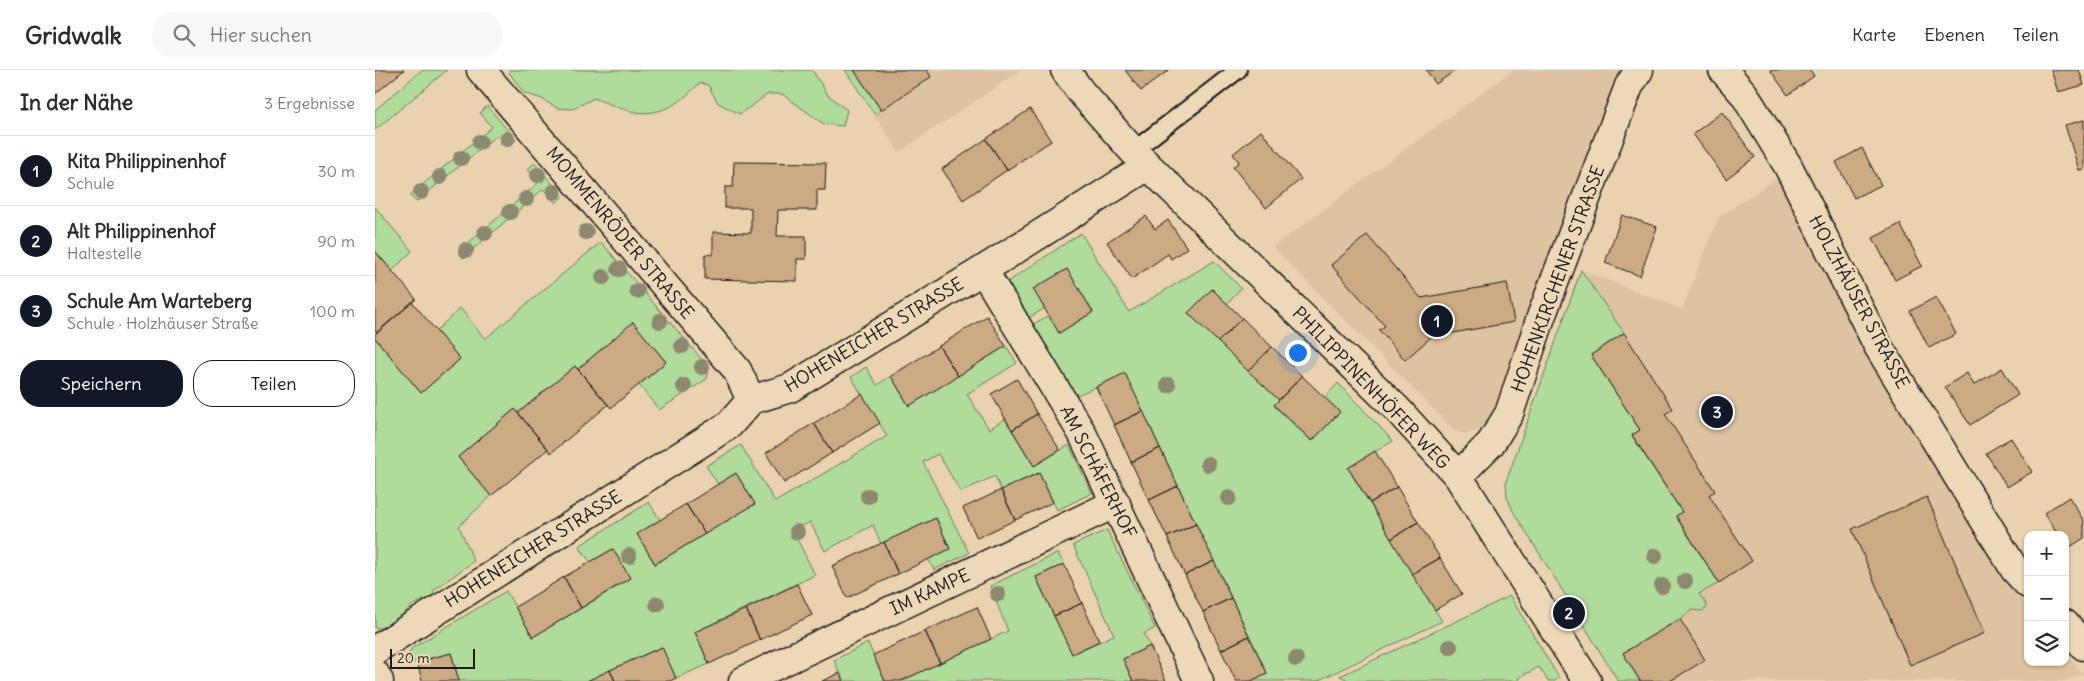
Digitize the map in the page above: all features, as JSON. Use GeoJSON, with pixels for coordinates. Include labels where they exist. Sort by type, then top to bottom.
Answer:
{"type":"FeatureCollection","features":[{"type":"Feature","properties":{"kind":"street","name":"MOMMENRÖDER STRASSE"},"geometry":{"type":"LineString","coordinates":[[481,70],[737,370],[751,400]]}},
{"type":"Feature","properties":{"kind":"street","name":"PHILIPPINENHÖFER WEG"},"geometry":{"type":"LineString","coordinates":[[1065,70],[1081,92],[1141,158],[1396,408],[1458,476],[1587,681]]}},
{"type":"Feature","properties":{"kind":"street","name":"HOHENKIRCHENER STRASSE"},"geometry":{"type":"LineString","coordinates":[[1458,476],[1491,443],[1509,414],[1541,317],[1629,86],[1639,70]]}},
{"type":"Feature","properties":{"kind":"street","name":"HOLZHÄUSER STRASSE"},"geometry":{"type":"LineString","coordinates":[[1723,70],[1744,94],[1788,166],[1878,346],[2015,570],[2024,580]]}},
{"type":"Feature","properties":{"kind":"street","name":"HOHENEICHER STRASSE"},"geometry":{"type":"LineString","coordinates":[[375,650],[729,424],[751,400],[789,388],[983,270],[1141,158]]}},
{"type":"Feature","properties":{"kind":"street","name":"AM SCHÄFERHOF"},"geometry":{"type":"LineString","coordinates":[[983,270],[1081,434],[1116,503],[1199,681]]}},
{"type":"Feature","properties":{"kind":"street","name":"IM KAMPE"},"geometry":{"type":"LineString","coordinates":[[743,681],[1116,503]]}},
{"type":"Feature","properties":{"kind":"street"},"geometry":{"type":"LineString","coordinates":[[2069,629],[2084,646]]}},
{"type":"Feature","properties":{"kind":"street"},"geometry":{"type":"LineString","coordinates":[[375,674],[379,681]]}},
{"type":"Feature","properties":{"kind":"lane"},"geometry":{"type":"LineString","coordinates":[[1141,158],[1238,70]]}},
{"type":"Feature","properties":{"kind":"shaded area"},"geometry":{"type":"Polygon","coordinates":[[[845,70],[1021,70],[899,152],[845,70]]]}},
{"type":"Feature","properties":{"kind":"shaded area"},"geometry":{"type":"Polygon","coordinates":[[[1513,70],[1618,70],[1495,411],[1483,428],[1467,434],[1456,432],[1273,247],[1513,70]]]}},
{"type":"Feature","properties":{"kind":"shaded area"},"geometry":{"type":"Polygon","coordinates":[[[1777,178],[1861,342],[2005,579],[2024,602],[2024,666],[2069,666],[2069,658],[2083,675],[2063,681],[1618,681],[1514,513],[1507,497],[1506,482],[1581,270],[1682,309],[1719,217],[1777,178]]]}},
{"type":"Feature","properties":{"kind":"green space"},"geometry":{"type":"Polygon","coordinates":[[[422,70],[447,70],[375,130],[375,110],[422,70]]]}},
{"type":"Feature","properties":{"kind":"green space"},"geometry":{"type":"Polygon","coordinates":[[[509,70],[812,70],[828,95],[847,110],[843,126],[824,124],[782,94],[768,94],[740,114],[718,103],[708,85],[700,83],[677,103],[662,110],[652,112],[633,112],[594,98],[573,109],[557,108],[542,99],[524,93],[509,70]]]}},
{"type":"Feature","properties":{"kind":"green space"},"geometry":{"type":"Polygon","coordinates":[[[845,70],[854,70],[881,110],[875,115],[845,70]]]}},
{"type":"Feature","properties":{"kind":"green space"},"geometry":{"type":"Polygon","coordinates":[[[487,106],[516,140],[508,147],[497,135],[416,202],[410,195],[492,127],[480,113],[487,106]]]}},
{"type":"Feature","properties":{"kind":"green space"},"geometry":{"type":"Polygon","coordinates":[[[534,163],[563,196],[556,203],[543,189],[463,258],[458,252],[538,183],[528,169],[534,163]]]}},
{"type":"Feature","properties":{"kind":"green space"},"geometry":{"type":"Polygon","coordinates":[[[375,207],[412,251],[392,271],[375,251],[375,207]]]}},
{"type":"Feature","properties":{"kind":"green space"},"geometry":{"type":"Polygon","coordinates":[[[1081,233],[1129,312],[1214,261],[1241,288],[1227,304],[1212,289],[1189,313],[1279,400],[1274,406],[1312,441],[1340,412],[1324,398],[1338,383],[1393,441],[1348,468],[1442,621],[1317,681],[1251,681],[1267,673],[1125,374],[1075,396],[1032,325],[1049,315],[1059,333],[1093,312],[1067,269],[1034,289],[1045,308],[1027,319],[1006,283],[1081,233]]]}},
{"type":"Feature","properties":{"kind":"green space"},"geometry":{"type":"Polygon","coordinates":[[[601,242],[705,363],[709,369],[707,379],[659,410],[639,385],[666,362],[633,323],[578,369],[575,366],[518,413],[515,409],[458,457],[491,496],[459,526],[474,561],[434,590],[433,596],[414,604],[405,614],[385,628],[375,628],[375,338],[421,392],[460,359],[436,331],[460,308],[485,339],[601,242]]]}},
{"type":"Feature","properties":{"kind":"green space"},"geometry":{"type":"Polygon","coordinates":[[[1581,270],[1624,333],[1591,355],[1640,430],[1632,436],[1682,512],[1676,517],[1719,583],[1699,594],[1707,605],[1706,609],[1701,611],[1692,610],[1623,653],[1640,681],[1618,681],[1577,614],[1571,609],[1571,604],[1514,513],[1507,497],[1506,482],[1581,270]]]}},
{"type":"Feature","properties":{"kind":"green space"},"geometry":{"type":"Polygon","coordinates":[[[1006,346],[1017,363],[967,394],[989,429],[1005,419],[1034,466],[1069,445],[1092,493],[1057,510],[1039,473],[1001,490],[995,476],[961,492],[938,454],[923,462],[969,553],[934,570],[928,559],[950,549],[936,518],[881,544],[873,525],[825,551],[810,522],[793,531],[815,575],[695,632],[709,664],[676,678],[661,647],[587,681],[459,681],[451,653],[410,663],[408,655],[412,648],[506,591],[533,637],[630,579],[613,549],[590,562],[579,546],[649,502],[660,520],[637,534],[655,564],[755,504],[736,473],[718,484],[706,466],[741,445],[775,502],[887,436],[851,377],[866,367],[877,385],[891,376],[909,406],[1006,346]]]}},
{"type":"Feature","properties":{"kind":"green space"},"geometry":{"type":"Polygon","coordinates":[[[1107,530],[1155,628],[1144,634],[1150,646],[1123,659],[1133,681],[901,681],[1008,631],[990,586],[1058,553],[1064,564],[1036,577],[1072,654],[1114,635],[1073,545],[1107,530]]]}},
{"type":"Feature","properties":{"kind":"green space"},"geometry":{"type":"Polygon","coordinates":[[[1510,596],[1559,678],[1555,681],[1548,681],[1539,667],[1518,678],[1519,681],[1350,681],[1340,676],[1510,596]]]}},
{"type":"Feature","properties":{"kind":"green space"},"geometry":{"type":"Polygon","coordinates":[[[868,643],[885,681],[843,681],[834,660],[868,643]]]}},
{"type":"Feature","properties":{"kind":"building"},"geometry":{"type":"Polygon","coordinates":[[[375,70],[404,70],[375,94],[375,70]]]}},
{"type":"Feature","properties":{"kind":"building"},"geometry":{"type":"Polygon","coordinates":[[[854,70],[927,70],[931,77],[881,110],[854,70]]]}},
{"type":"Feature","properties":{"kind":"building"},"geometry":{"type":"Polygon","coordinates":[[[1125,70],[1169,70],[1141,91],[1125,70]]]}},
{"type":"Feature","properties":{"kind":"building"},"geometry":{"type":"Polygon","coordinates":[[[1426,70],[1456,70],[1436,84],[1426,70]]]}},
{"type":"Feature","properties":{"kind":"building"},"geometry":{"type":"Polygon","coordinates":[[[1770,70],[1810,70],[1814,76],[1788,95],[1770,70]]]}},
{"type":"Feature","properties":{"kind":"building"},"geometry":{"type":"Polygon","coordinates":[[[2051,70],[2079,70],[2084,85],[2058,92],[2051,70]]]}},
{"type":"Feature","properties":{"kind":"building"},"geometry":{"type":"Polygon","coordinates":[[[1030,109],[1051,141],[1007,170],[986,139],[1030,109]]]}},
{"type":"Feature","properties":{"kind":"building"},"geometry":{"type":"Polygon","coordinates":[[[1722,112],[1755,157],[1726,179],[1693,134],[1722,112]]]}},
{"type":"Feature","properties":{"kind":"building"},"geometry":{"type":"Polygon","coordinates":[[[2084,120],[2084,169],[2079,170],[2065,125],[2084,120]]]}},
{"type":"Feature","properties":{"kind":"building"},"geometry":{"type":"Polygon","coordinates":[[[1261,131],[1301,179],[1266,208],[1233,167],[1239,162],[1233,154],[1261,131]]]}},
{"type":"Feature","properties":{"kind":"building"},"geometry":{"type":"Polygon","coordinates":[[[986,139],[1007,170],[963,200],[942,169],[986,139]]]}},
{"type":"Feature","properties":{"kind":"building"},"geometry":{"type":"Polygon","coordinates":[[[1862,148],[1881,185],[1854,198],[1836,162],[1862,148]]]}},
{"type":"Feature","properties":{"kind":"building"},"geometry":{"type":"Polygon","coordinates":[[[734,162],[826,163],[825,190],[817,190],[817,210],[778,210],[777,236],[806,236],[806,259],[797,259],[797,281],[705,279],[705,254],[713,255],[713,232],[751,233],[751,208],[725,208],[725,187],[733,187],[734,162]]]}},
{"type":"Feature","properties":{"kind":"building"},"geometry":{"type":"Polygon","coordinates":[[[1622,215],[1657,227],[1640,276],[1605,263],[1622,215]]]}},
{"type":"Feature","properties":{"kind":"building"},"geometry":{"type":"Polygon","coordinates":[[[1146,216],[1155,229],[1168,220],[1187,248],[1171,259],[1168,254],[1132,279],[1107,242],[1146,216]]]}},
{"type":"Feature","properties":{"kind":"building"},"geometry":{"type":"Polygon","coordinates":[[[1900,224],[1922,266],[1895,280],[1873,238],[1900,224]]]}},
{"type":"Feature","properties":{"kind":"building"},"geometry":{"type":"Polygon","coordinates":[[[1367,235],[1421,298],[1507,283],[1514,322],[1431,337],[1405,360],[1379,330],[1385,326],[1331,265],[1367,235]]]}},
{"type":"Feature","properties":{"kind":"building"},"geometry":{"type":"Polygon","coordinates":[[[375,251],[416,299],[377,333],[375,330],[375,251]]]}},
{"type":"Feature","properties":{"kind":"building"},"geometry":{"type":"Polygon","coordinates":[[[1067,269],[1093,312],[1059,333],[1033,289],[1067,269]]]}},
{"type":"Feature","properties":{"kind":"building"},"geometry":{"type":"Polygon","coordinates":[[[1212,289],[1242,318],[1218,342],[1188,313],[1212,289]]]}},
{"type":"Feature","properties":{"kind":"building"},"geometry":{"type":"Polygon","coordinates":[[[1936,297],[1956,334],[1929,348],[1910,311],[1936,297]]]}},
{"type":"Feature","properties":{"kind":"building"},"geometry":{"type":"Polygon","coordinates":[[[412,302],[460,359],[421,393],[375,338],[375,334],[412,302]]]}},
{"type":"Feature","properties":{"kind":"building"},"geometry":{"type":"Polygon","coordinates":[[[987,316],[1006,346],[958,376],[939,346],[987,316]]]}},
{"type":"Feature","properties":{"kind":"building"},"geometry":{"type":"Polygon","coordinates":[[[1242,318],[1272,347],[1248,371],[1218,342],[1242,318]]]}},
{"type":"Feature","properties":{"kind":"building"},"geometry":{"type":"Polygon","coordinates":[[[633,322],[666,362],[611,408],[578,369],[633,322]]]}},
{"type":"Feature","properties":{"kind":"building"},"geometry":{"type":"Polygon","coordinates":[[[1624,333],[1673,409],[1665,414],[1715,491],[1709,495],[1752,561],[1719,583],[1676,516],[1682,512],[1632,435],[1640,430],[1591,355],[1624,333]]]}},
{"type":"Feature","properties":{"kind":"building"},"geometry":{"type":"Polygon","coordinates":[[[939,346],[958,376],[909,406],[891,376],[939,346]]]}},
{"type":"Feature","properties":{"kind":"building"},"geometry":{"type":"Polygon","coordinates":[[[1272,347],[1302,376],[1279,400],[1248,371],[1272,347]]]}},
{"type":"Feature","properties":{"kind":"building"},"geometry":{"type":"Polygon","coordinates":[[[575,366],[608,405],[551,453],[518,413],[575,366]]]}},
{"type":"Feature","properties":{"kind":"building"},"geometry":{"type":"Polygon","coordinates":[[[2002,368],[2018,395],[1970,425],[1945,387],[1967,373],[1974,385],[2002,368]]]}},
{"type":"Feature","properties":{"kind":"building"},"geometry":{"type":"Polygon","coordinates":[[[1125,373],[1143,411],[1114,425],[1096,387],[1125,373]]]}},
{"type":"Feature","properties":{"kind":"building"},"geometry":{"type":"Polygon","coordinates":[[[1302,376],[1340,412],[1312,441],[1274,405],[1302,376]]]}},
{"type":"Feature","properties":{"kind":"building"},"geometry":{"type":"Polygon","coordinates":[[[1017,379],[1037,414],[1012,430],[991,394],[1017,379]]]}},
{"type":"Feature","properties":{"kind":"building"},"geometry":{"type":"Polygon","coordinates":[[[862,394],[880,423],[832,453],[814,423],[862,394]]]}},
{"type":"Feature","properties":{"kind":"building"},"geometry":{"type":"Polygon","coordinates":[[[515,409],[548,449],[491,496],[458,457],[515,409]]]}},
{"type":"Feature","properties":{"kind":"building"},"geometry":{"type":"Polygon","coordinates":[[[1143,411],[1160,448],[1131,462],[1114,425],[1143,411]]]}},
{"type":"Feature","properties":{"kind":"building"},"geometry":{"type":"Polygon","coordinates":[[[1037,414],[1060,450],[1034,466],[1012,430],[1037,414]]]}},
{"type":"Feature","properties":{"kind":"building"},"geometry":{"type":"Polygon","coordinates":[[[814,423],[832,453],[784,483],[766,453],[814,423]]]}},
{"type":"Feature","properties":{"kind":"building"},"geometry":{"type":"Polygon","coordinates":[[[2011,438],[2032,472],[2007,487],[1986,453],[2011,438]]]}},
{"type":"Feature","properties":{"kind":"building"},"geometry":{"type":"Polygon","coordinates":[[[1160,448],[1178,486],[1149,500],[1131,462],[1160,448]]]}},
{"type":"Feature","properties":{"kind":"building"},"geometry":{"type":"Polygon","coordinates":[[[1375,451],[1397,487],[1370,503],[1348,468],[1375,451]]]}},
{"type":"Feature","properties":{"kind":"building"},"geometry":{"type":"Polygon","coordinates":[[[736,473],[755,504],[705,534],[686,504],[736,473]]]}},
{"type":"Feature","properties":{"kind":"building"},"geometry":{"type":"Polygon","coordinates":[[[1039,473],[1053,502],[1015,520],[1001,490],[1039,473]]]}},
{"type":"Feature","properties":{"kind":"building"},"geometry":{"type":"Polygon","coordinates":[[[1178,486],[1196,524],[1167,537],[1149,500],[1178,486]]]}},
{"type":"Feature","properties":{"kind":"building"},"geometry":{"type":"Polygon","coordinates":[[[1397,487],[1418,522],[1391,539],[1370,503],[1397,487]]]}},
{"type":"Feature","properties":{"kind":"building"},"geometry":{"type":"Polygon","coordinates":[[[1001,490],[1015,520],[977,538],[963,508],[1001,490]]]}},
{"type":"Feature","properties":{"kind":"building"},"geometry":{"type":"Polygon","coordinates":[[[1927,497],[1985,633],[1910,665],[1852,529],[1927,497]]]}},
{"type":"Feature","properties":{"kind":"building"},"geometry":{"type":"Polygon","coordinates":[[[2069,497],[2084,521],[2084,538],[2069,548],[2069,531],[2055,531],[2044,513],[2069,497]]]}},
{"type":"Feature","properties":{"kind":"building"},"geometry":{"type":"Polygon","coordinates":[[[686,504],[705,534],[655,564],[637,534],[686,504]]]}},
{"type":"Feature","properties":{"kind":"building"},"geometry":{"type":"Polygon","coordinates":[[[936,518],[950,549],[898,574],[884,542],[936,518]]]}},
{"type":"Feature","properties":{"kind":"building"},"geometry":{"type":"Polygon","coordinates":[[[1418,522],[1440,558],[1412,574],[1391,539],[1418,522]]]}},
{"type":"Feature","properties":{"kind":"building"},"geometry":{"type":"Polygon","coordinates":[[[1196,524],[1214,561],[1185,575],[1167,537],[1196,524]]]}},
{"type":"Feature","properties":{"kind":"building"},"geometry":{"type":"Polygon","coordinates":[[[884,542],[898,574],[847,598],[832,566],[884,542]]]}},
{"type":"Feature","properties":{"kind":"building"},"geometry":{"type":"Polygon","coordinates":[[[613,549],[630,578],[581,608],[564,577],[613,549]]]}},
{"type":"Feature","properties":{"kind":"building"},"geometry":{"type":"Polygon","coordinates":[[[1440,558],[1462,594],[1435,610],[1412,574],[1440,558]]]}},
{"type":"Feature","properties":{"kind":"building"},"geometry":{"type":"Polygon","coordinates":[[[1214,561],[1231,598],[1203,612],[1185,575],[1214,561]]]}},
{"type":"Feature","properties":{"kind":"building"},"geometry":{"type":"Polygon","coordinates":[[[1064,564],[1082,603],[1054,616],[1036,577],[1064,564]]]}},
{"type":"Feature","properties":{"kind":"building"},"geometry":{"type":"Polygon","coordinates":[[[564,577],[581,608],[533,637],[515,607],[564,577]]]}},
{"type":"Feature","properties":{"kind":"building"},"geometry":{"type":"Polygon","coordinates":[[[797,584],[812,615],[760,640],[746,609],[797,584]]]}},
{"type":"Feature","properties":{"kind":"building"},"geometry":{"type":"Polygon","coordinates":[[[1231,598],[1249,636],[1221,650],[1203,612],[1231,598]]]}},
{"type":"Feature","properties":{"kind":"building"},"geometry":{"type":"Polygon","coordinates":[[[1082,603],[1099,641],[1072,654],[1054,616],[1082,603]]]}},
{"type":"Feature","properties":{"kind":"building"},"geometry":{"type":"Polygon","coordinates":[[[977,607],[991,639],[940,663],[925,631],[977,607]]]}},
{"type":"Feature","properties":{"kind":"building"},"geometry":{"type":"Polygon","coordinates":[[[746,609],[760,640],[709,664],[695,632],[746,609]]]}},
{"type":"Feature","properties":{"kind":"building"},"geometry":{"type":"Polygon","coordinates":[[[1680,619],[1705,660],[1670,681],[1640,681],[1623,653],[1680,619]]]}},
{"type":"Feature","properties":{"kind":"building"},"geometry":{"type":"Polygon","coordinates":[[[925,631],[940,663],[901,681],[885,681],[873,655],[925,631]]]}},
{"type":"Feature","properties":{"kind":"building"},"geometry":{"type":"Polygon","coordinates":[[[1249,636],[1267,673],[1251,681],[1236,681],[1221,650],[1249,636]]]}},
{"type":"Feature","properties":{"kind":"building"},"geometry":{"type":"Polygon","coordinates":[[[1150,646],[1166,681],[1133,681],[1123,659],[1150,646]]]}},
{"type":"Feature","properties":{"kind":"building"},"geometry":{"type":"Polygon","coordinates":[[[662,647],[676,678],[670,681],[615,681],[610,670],[662,647]]]}},
{"type":"Feature","properties":{"kind":"building"},"geometry":{"type":"Polygon","coordinates":[[[451,653],[459,681],[422,681],[417,662],[451,653]]]}},
{"type":"Feature","properties":{"kind":"building"},"geometry":{"type":"Polygon","coordinates":[[[610,670],[615,681],[587,681],[610,670]]]}},
{"type":"Feature","properties":{"kind":"building"},"geometry":{"type":"Polygon","coordinates":[[[840,673],[843,681],[822,681],[840,673]]]}},
{"type":"Feature","properties":{"kind":"place","name":"Kita Philippinenhof"},"geometry":{"type":"Point","coordinates":[1437,321]}},
{"type":"Feature","properties":{"kind":"place","name":"Schule Am Warteberg"},"geometry":{"type":"Point","coordinates":[1717,412]}},
{"type":"Feature","properties":{"kind":"place","name":"Alt Philippinenhof"},"geometry":{"type":"Point","coordinates":[1569,613]}}]}
